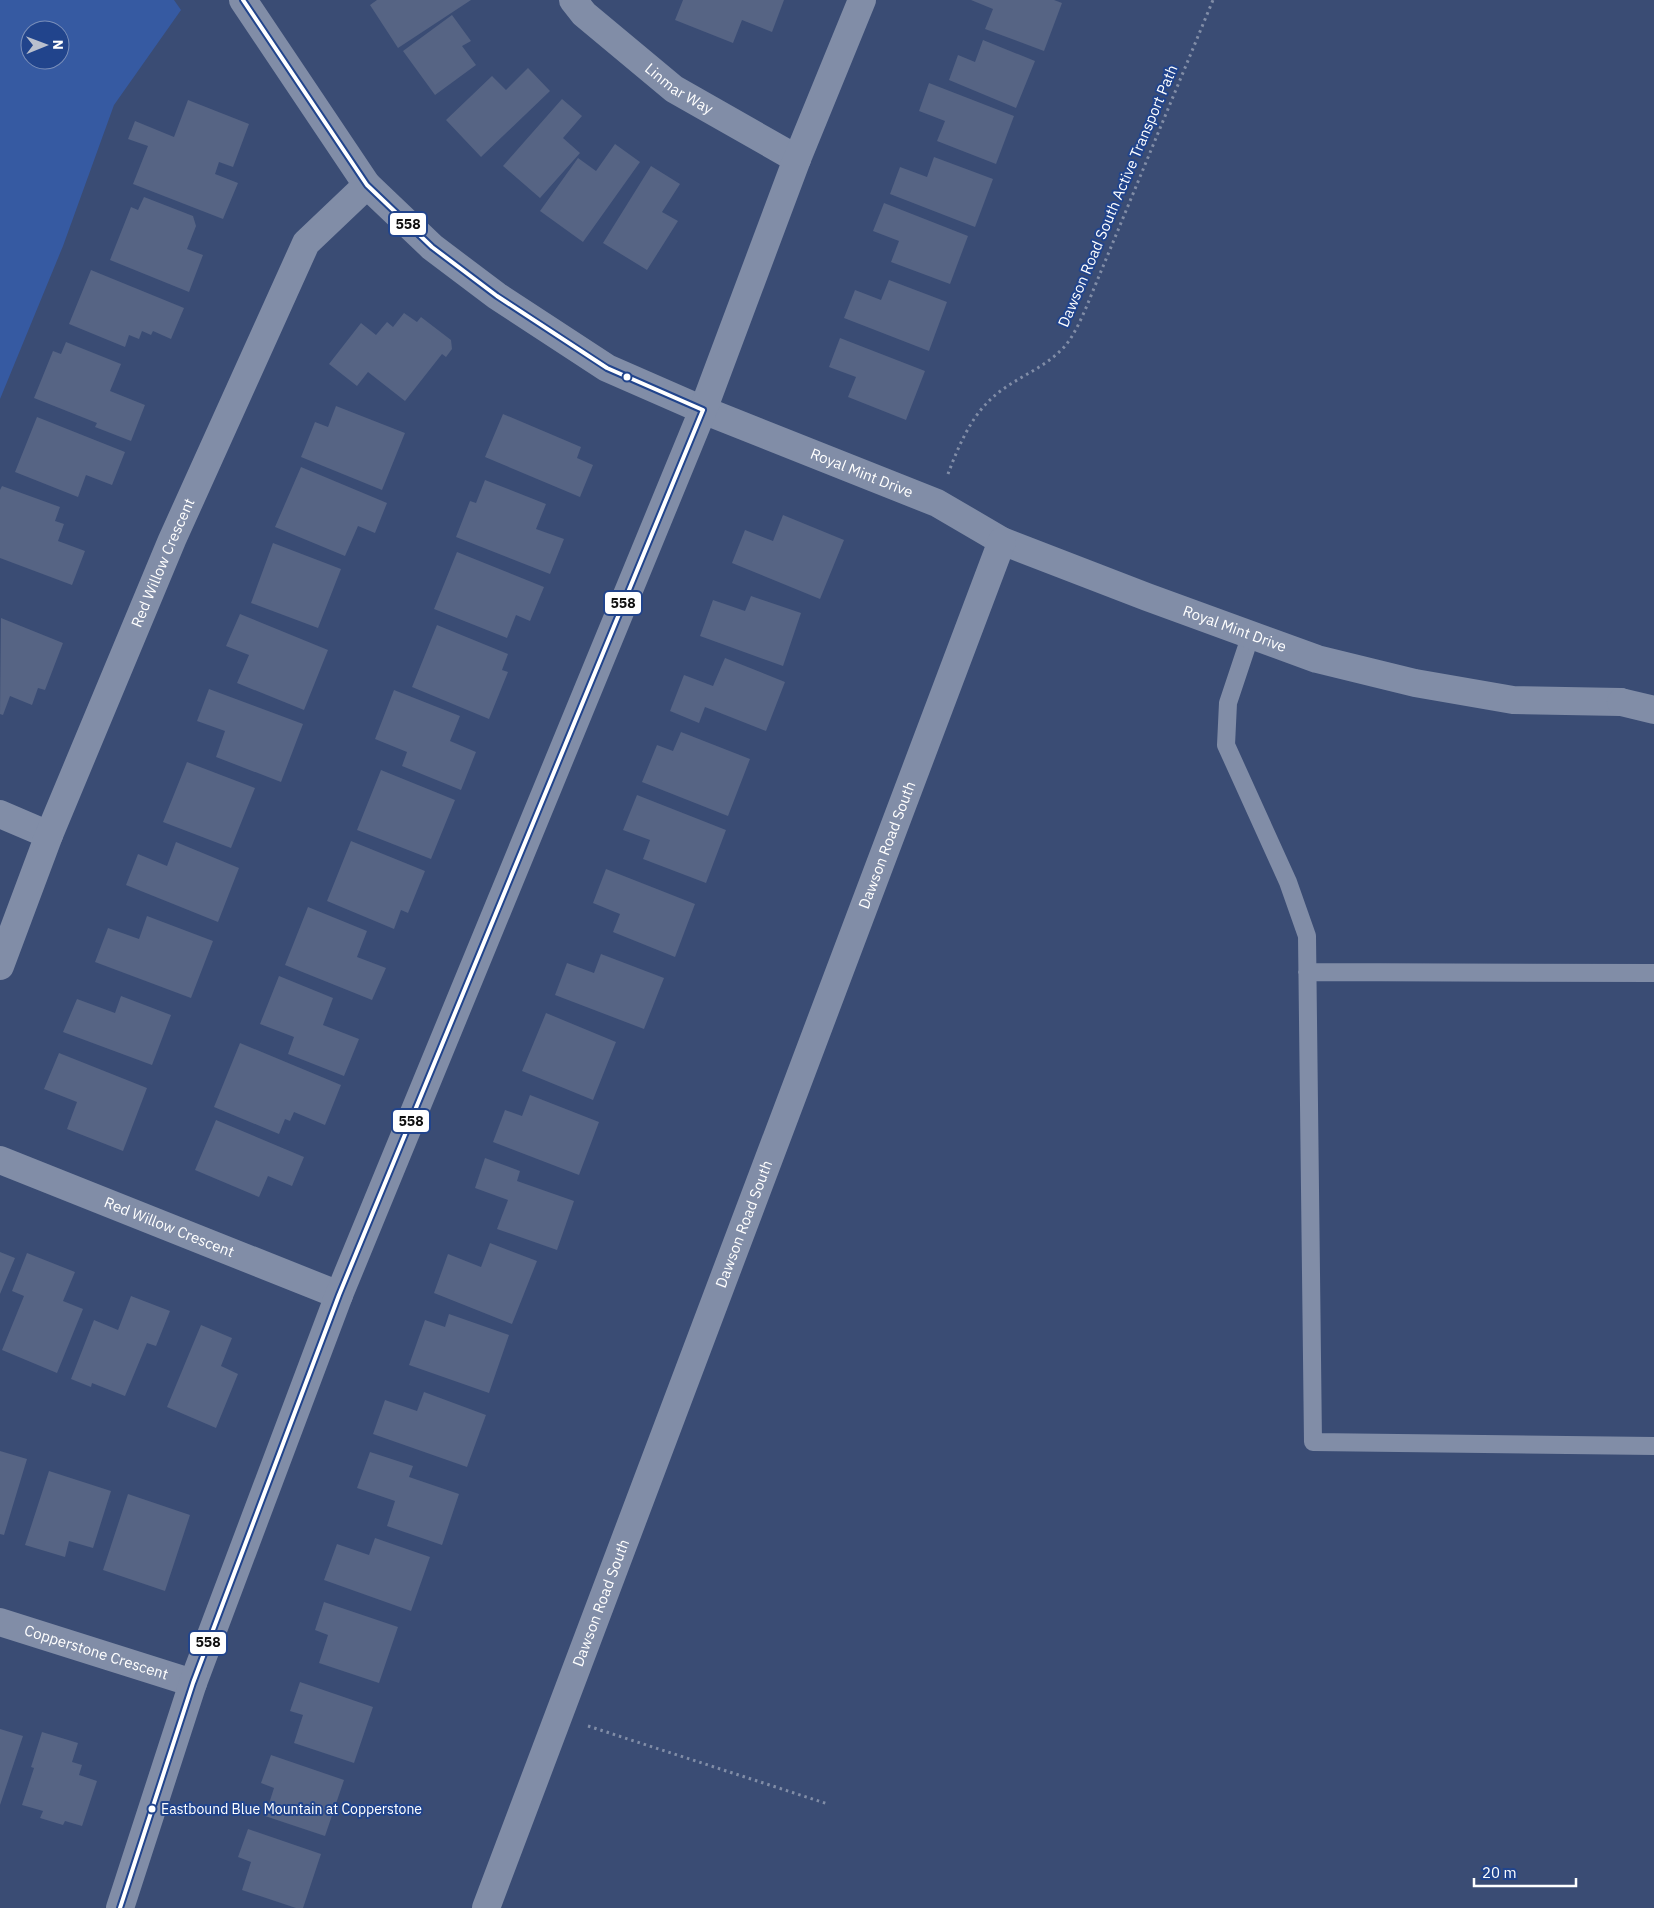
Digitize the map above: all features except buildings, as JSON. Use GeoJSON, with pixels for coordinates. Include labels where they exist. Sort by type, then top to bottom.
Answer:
{"type":"FeatureCollection","features":[{"type":"Feature","properties":{"kind":"main road","name":"Royal Mint Drive"},"geometry":{"type":"LineString","coordinates":[[243,0],[367,185],[432,247],[497,296],[607,368],[703,410],[937,503],[1002,541],[1147,597],[1318,659],[1415,683],[1513,700],[1621,702]]}},
{"type":"Feature","properties":{"kind":"main road","name":"Linmar Way"},"geometry":{"type":"LineString","coordinates":[[573,0],[584,14],[674,89],[797,159]]}},
{"type":"Feature","properties":{"kind":"main road"},"geometry":{"type":"LineString","coordinates":[[120,1908],[193,1683],[338,1295],[703,410],[797,159],[862,0]]}},
{"type":"Feature","properties":{"kind":"main road","name":"Red Willow Crescent"},"geometry":{"type":"LineString","coordinates":[[0,966],[49,835],[172,540],[306,243],[367,185]]}},
{"type":"Feature","properties":{"kind":"main road","name":"Dawson Road South"},"geometry":{"type":"LineString","coordinates":[[486,1908],[1002,541]]}},
{"type":"Feature","properties":{"kind":"main road"},"geometry":{"type":"LineString","coordinates":[[1621,702],[1654,695]]}},
{"type":"Feature","properties":{"kind":"main road"},"geometry":{"type":"LineString","coordinates":[[1621,702],[1654,710]]}},
{"type":"Feature","properties":{"kind":"main road"},"geometry":{"type":"LineString","coordinates":[[0,814],[49,835]]}},
{"type":"Feature","properties":{"kind":"main road","name":"Red Willow Crescent"},"geometry":{"type":"LineString","coordinates":[[0,1160],[338,1295]]}},
{"type":"Feature","properties":{"kind":"main road","name":"Copperstone Crescent"},"geometry":{"type":"LineString","coordinates":[[0,1622],[193,1683]]}},
{"type":"Feature","properties":{"kind":"lane"},"geometry":{"type":"LineString","coordinates":[[1250,634],[1228,703],[1226,745],[1288,882],[1307,936],[1313,1442],[1654,1446]]}},
{"type":"Feature","properties":{"kind":"lane"},"geometry":{"type":"LineString","coordinates":[[1308,972],[1654,973]]}},
{"type":"Feature","properties":{"kind":"path","name":"Dawson Road South Active Transport Path"},"geometry":{"type":"LineString","coordinates":[[937,503],[952,463],[972,422],[987,403],[1000,392],[1044,365],[1066,345],[1081,317],[1213,0]]}},
{"type":"Feature","properties":{"kind":"path"},"geometry":{"type":"LineString","coordinates":[[559,1716],[828,1804]]}},
{"type":"Feature","properties":{"kind":"shaded area"},"geometry":{"type":"Polygon","coordinates":[[[0,0],[174,0],[181,10],[114,105],[63,246],[0,399],[0,0]]]}},
{"type":"Feature","properties":{"kind":"transit line","name":"558"},"geometry":{"type":"LineString","coordinates":[[120,1908],[193,1683],[339,1295],[703,410],[607,368],[497,296],[432,247],[367,185],[243,0]]}},
{"type":"Feature","properties":{"kind":"place","name":"Eastbound Blue Mountain at Copperstone"},"geometry":{"type":"Point","coordinates":[152,1809]}}]}
